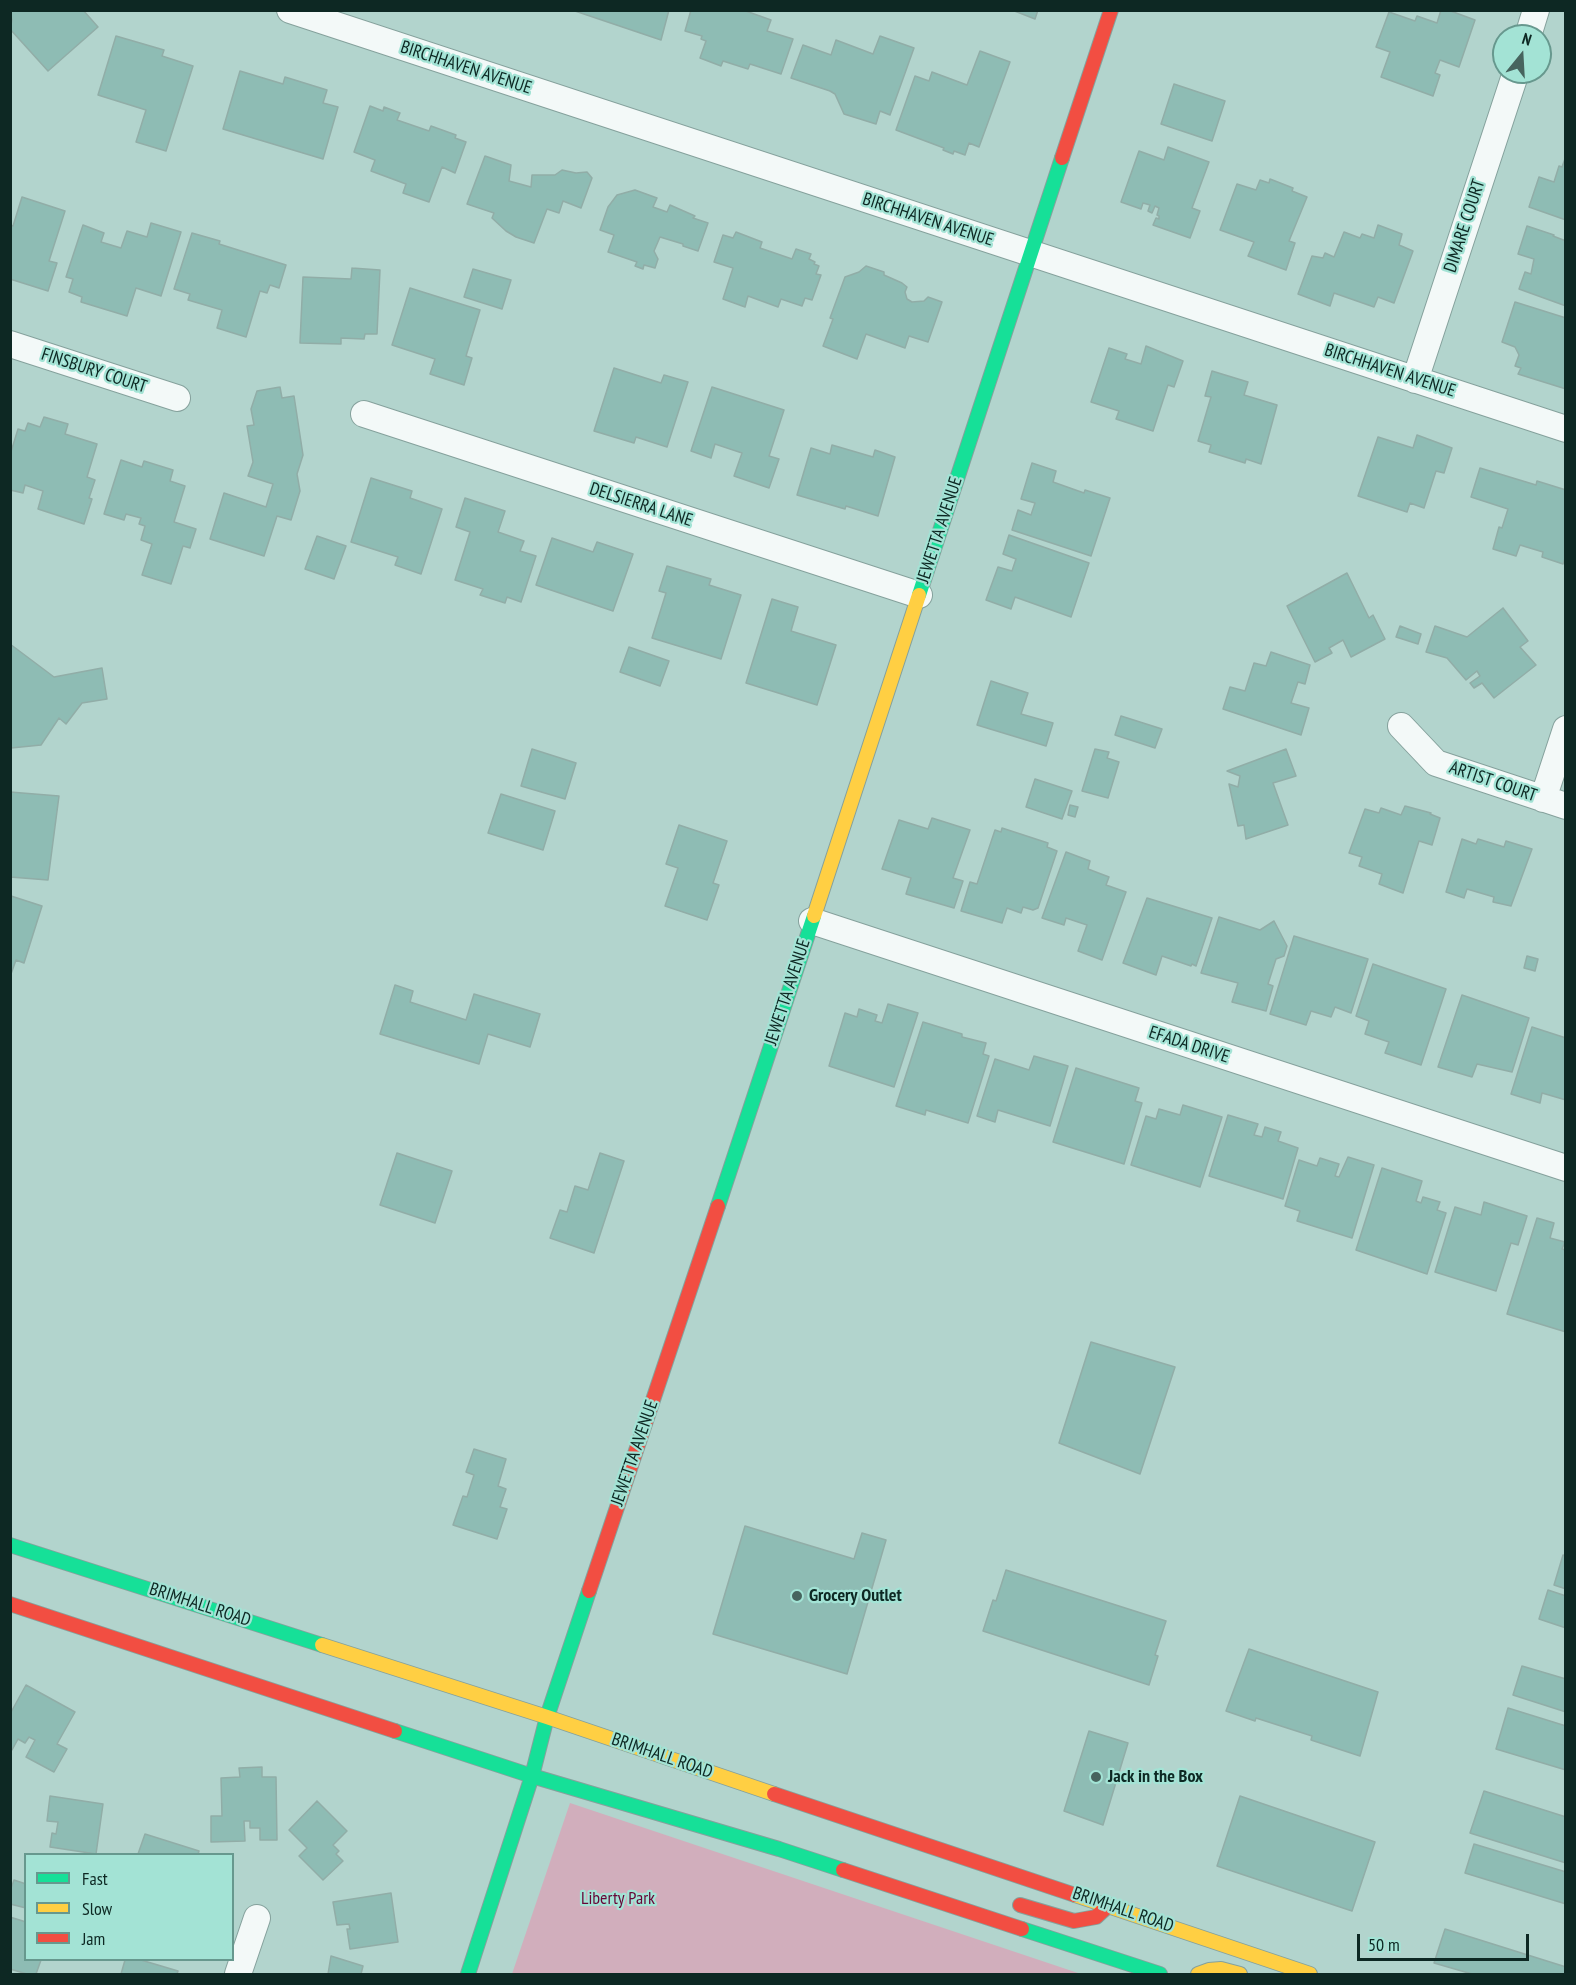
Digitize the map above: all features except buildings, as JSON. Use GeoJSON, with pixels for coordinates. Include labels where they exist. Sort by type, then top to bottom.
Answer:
{"type":"FeatureCollection","features":[{"type":"Feature","properties":{"kind":"street","name":"BIRCHHAVEN AVENUE"},"geometry":{"type":"LineString","coordinates":[[290,10],[1566,429]]}},
{"type":"Feature","properties":{"kind":"street","name":"JEWETTA AVENUE"},"geometry":{"type":"LineString","coordinates":[[468,1974],[532,1776],[547,1717],[812,921],[1111,10]]}},
{"type":"Feature","properties":{"kind":"street","name":"DIMARE COURT"},"geometry":{"type":"LineString","coordinates":[[1415,380],[1512,84]]}},
{"type":"Feature","properties":{"kind":"street","name":"FINSBURY COURT"},"geometry":{"type":"LineString","coordinates":[[10,344],[177,398]]}},
{"type":"Feature","properties":{"kind":"street","name":"DELSIERRA LANE"},"geometry":{"type":"LineString","coordinates":[[364,414],[919,595]]}},
{"type":"Feature","properties":{"kind":"street","name":"ARTIST COURT"},"geometry":{"type":"LineString","coordinates":[[1401,726],[1437,763],[1554,803]]}},
{"type":"Feature","properties":{"kind":"street"},"geometry":{"type":"LineString","coordinates":[[1554,803],[1566,729]]}},
{"type":"Feature","properties":{"kind":"street","name":"EFADA DRIVE"},"geometry":{"type":"LineString","coordinates":[[812,921],[1566,1168]]}},
{"type":"Feature","properties":{"kind":"street","name":"BRIMHALL ROAD"},"geometry":{"type":"LineString","coordinates":[[10,1545],[547,1717],[1310,1974]]}},
{"type":"Feature","properties":{"kind":"street"},"geometry":{"type":"LineString","coordinates":[[10,1604],[532,1776],[779,1849],[1160,1974]]}},
{"type":"Feature","properties":{"kind":"street"},"geometry":{"type":"LineString","coordinates":[[874,1881],[907,1877]]}},
{"type":"Feature","properties":{"kind":"street"},"geometry":{"type":"LineString","coordinates":[[1003,1899],[1074,1921],[1096,1917],[1109,1905]]}},
{"type":"Feature","properties":{"kind":"street"},"geometry":{"type":"LineString","coordinates":[[238,1974],[257,1918]]}},
{"type":"Feature","properties":{"kind":"street"},"geometry":{"type":"LineString","coordinates":[[1198,1974],[1221,1969],[1240,1974]]}},
{"type":"Feature","properties":{"kind":"green space","name":"Liberty Park"},"geometry":{"type":"Polygon","coordinates":[[[570,1803],[1081,1974],[512,1974],[570,1803]]]}},
{"type":"Feature","properties":{"kind":"traffic: fast"},"geometry":{"type":"LineString","coordinates":[[919,595],[1062,158]]}},
{"type":"Feature","properties":{"kind":"traffic: fast"},"geometry":{"type":"LineString","coordinates":[[718,1206],[814,916]]}},
{"type":"Feature","properties":{"kind":"traffic: fast"},"geometry":{"type":"LineString","coordinates":[[10,1545],[322,1645]]}},
{"type":"Feature","properties":{"kind":"traffic: fast"},"geometry":{"type":"LineString","coordinates":[[468,1974],[532,1776],[547,1717],[589,1591]]}},
{"type":"Feature","properties":{"kind":"traffic: fast"},"geometry":{"type":"LineString","coordinates":[[395,1731],[532,1776],[843,1870]]}},
{"type":"Feature","properties":{"kind":"traffic: fast"},"geometry":{"type":"LineString","coordinates":[[1022,1929],[1160,1974]]}},
{"type":"Feature","properties":{"kind":"traffic: slow"},"geometry":{"type":"LineString","coordinates":[[814,916],[919,595]]}},
{"type":"Feature","properties":{"kind":"traffic: slow"},"geometry":{"type":"LineString","coordinates":[[322,1645],[547,1717],[774,1794]]}},
{"type":"Feature","properties":{"kind":"traffic: slow"},"geometry":{"type":"LineString","coordinates":[[1075,1895],[1310,1974]]}},
{"type":"Feature","properties":{"kind":"traffic: slow"},"geometry":{"type":"LineString","coordinates":[[1198,1974],[1221,1969],[1240,1974]]}},
{"type":"Feature","properties":{"kind":"traffic: jam"},"geometry":{"type":"LineString","coordinates":[[1062,158],[1111,10]]}},
{"type":"Feature","properties":{"kind":"traffic: jam"},"geometry":{"type":"LineString","coordinates":[[589,1591],[718,1206]]}},
{"type":"Feature","properties":{"kind":"traffic: jam"},"geometry":{"type":"LineString","coordinates":[[10,1604],[395,1731]]}},
{"type":"Feature","properties":{"kind":"traffic: jam"},"geometry":{"type":"LineString","coordinates":[[774,1794],[1075,1895]]}},
{"type":"Feature","properties":{"kind":"traffic: jam"},"geometry":{"type":"LineString","coordinates":[[843,1870],[1022,1929]]}},
{"type":"Feature","properties":{"kind":"traffic: jam"},"geometry":{"type":"LineString","coordinates":[[1020,1905],[1074,1921],[1096,1917],[1109,1905]]}},
{"type":"Feature","properties":{"kind":"place","name":"Grocery Outlet"},"geometry":{"type":"Point","coordinates":[797,1596]}},
{"type":"Feature","properties":{"kind":"place","name":"Jack in the Box"},"geometry":{"type":"Point","coordinates":[1096,1777]}}]}
